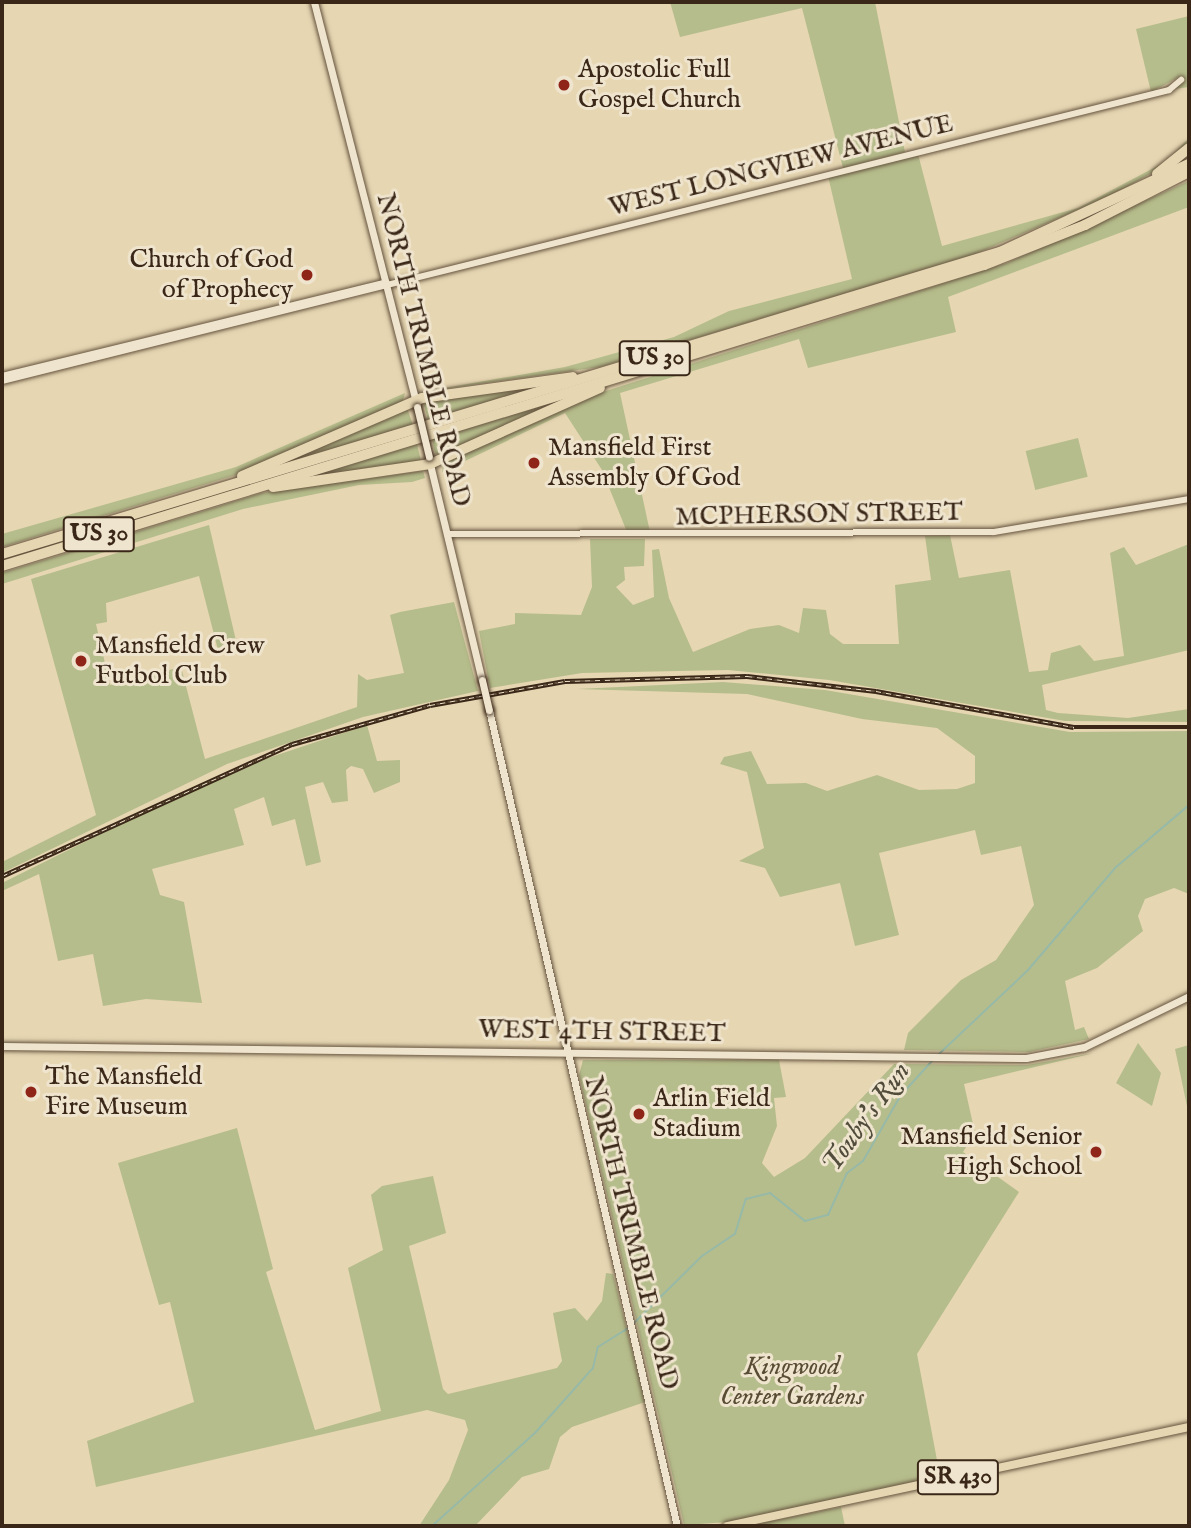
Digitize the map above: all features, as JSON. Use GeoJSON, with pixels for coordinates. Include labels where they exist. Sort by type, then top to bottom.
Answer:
{"type":"FeatureCollection","features":[{"type":"Feature","properties":{"kind":"highway"},"geometry":{"type":"LineString","coordinates":[[1000,252],[1153,177],[1189,148]]}},
{"type":"Feature","properties":{"kind":"highway","name":"US 30"},"geometry":{"type":"LineString","coordinates":[[2,554],[1000,252],[1189,164]]}},
{"type":"Feature","properties":{"kind":"highway","name":"US 30"},"geometry":{"type":"LineString","coordinates":[[2,566],[984,265],[1085,225],[1189,174]]}},
{"type":"Feature","properties":{"kind":"highway"},"geometry":{"type":"LineString","coordinates":[[198,504],[429,461],[570,399],[751,336]]}},
{"type":"Feature","properties":{"kind":"highway"},"geometry":{"type":"LineString","coordinates":[[110,523],[276,464],[416,404],[577,376],[719,338]]}},
{"type":"Feature","properties":{"kind":"main road","name":"NORTH TRIMBLE ROAD"},"geometry":{"type":"LineString","coordinates":[[314,2],[387,282],[482,680],[542,951],[640,1358],[677,1526]]}},
{"type":"Feature","properties":{"kind":"main road","name":"WEST 4TH STREET"},"geometry":{"type":"LineString","coordinates":[[2,1046],[966,1057],[1068,1052],[1189,996]]}},
{"type":"Feature","properties":{"kind":"main road","name":"SR 430"},"geometry":{"type":"LineString","coordinates":[[727,1526],[1189,1427]]}},
{"type":"Feature","properties":{"kind":"street","name":"WEST LONGVIEW AVENUE"},"geometry":{"type":"LineString","coordinates":[[2,379],[1169,90],[1181,80]]}},
{"type":"Feature","properties":{"kind":"street","name":"MCPHERSON STREET"},"geometry":{"type":"LineString","coordinates":[[447,534],[994,532],[1189,499]]}},
{"type":"Feature","properties":{"kind":"green space"},"geometry":{"type":"Polygon","coordinates":[[[670,2],[875,2],[905,152],[843,168],[802,8],[680,37],[670,2]]]}},
{"type":"Feature","properties":{"kind":"green space"},"geometry":{"type":"Polygon","coordinates":[[[1189,16],[1189,87],[1174,89],[1184,80],[1181,76],[1151,92],[1136,29],[1189,16]]]}},
{"type":"Feature","properties":{"kind":"green space"},"geometry":{"type":"Polygon","coordinates":[[[1189,138],[1189,144],[1159,169],[1112,195],[973,255],[600,367],[421,392],[565,367],[674,337],[729,311],[852,279],[828,176],[918,154],[942,246],[1078,208],[1165,162],[1189,138]]]}},
{"type":"Feature","properties":{"kind":"green space"},"geometry":{"type":"Polygon","coordinates":[[[1189,181],[1189,207],[948,297],[956,332],[808,368],[799,339],[620,393],[650,532],[627,532],[602,470],[565,413],[442,472],[444,461],[584,398],[1007,263],[1189,181]]]}},
{"type":"Feature","properties":{"kind":"green space"},"geometry":{"type":"Polygon","coordinates":[[[545,385],[428,420],[424,405],[425,402],[545,385]]]}},
{"type":"Feature","properties":{"kind":"green space"},"geometry":{"type":"Polygon","coordinates":[[[405,393],[403,401],[242,473],[2,547],[2,534],[236,467],[405,393]]]}},
{"type":"Feature","properties":{"kind":"green space"},"geometry":{"type":"Polygon","coordinates":[[[559,401],[440,456],[435,453],[432,439],[559,401]]]}},
{"type":"Feature","properties":{"kind":"green space"},"geometry":{"type":"Polygon","coordinates":[[[407,408],[413,425],[282,464],[370,424],[407,408]]]}},
{"type":"Feature","properties":{"kind":"green space"},"geometry":{"type":"Polygon","coordinates":[[[1078,438],[1088,477],[1035,490],[1026,451],[1078,438]]]}},
{"type":"Feature","properties":{"kind":"green space"},"geometry":{"type":"Polygon","coordinates":[[[417,444],[421,461],[300,479],[417,444]]]}},
{"type":"Feature","properties":{"kind":"green space"},"geometry":{"type":"Polygon","coordinates":[[[423,471],[425,478],[412,482],[359,485],[243,509],[2,584],[2,573],[262,493],[423,471]]]}},
{"type":"Feature","properties":{"kind":"green space","name":"Mansfield Crew Futbol Club"},"geometry":{"type":"Polygon","coordinates":[[[209,525],[237,645],[218,650],[199,576],[106,603],[107,622],[96,624],[110,685],[181,667],[205,759],[357,707],[358,674],[367,680],[404,673],[390,615],[400,612],[454,602],[478,691],[363,717],[227,764],[2,873],[2,862],[96,815],[31,579],[209,525]]]}},
{"type":"Feature","properties":{"kind":"green space"},"geometry":{"type":"Polygon","coordinates":[[[950,535],[959,578],[1010,570],[1029,672],[1048,670],[1051,653],[1080,645],[1094,661],[1124,656],[1110,553],[1124,547],[1136,565],[1189,544],[1189,650],[1042,685],[1046,710],[1128,718],[1189,709],[1189,722],[1065,721],[829,680],[728,670],[582,673],[490,688],[479,631],[515,624],[515,613],[581,615],[592,587],[590,539],[645,539],[644,566],[624,567],[625,580],[616,587],[633,605],[654,597],[652,550],[659,549],[669,598],[693,652],[750,629],[779,625],[799,633],[803,608],[826,610],[830,634],[843,644],[899,644],[895,585],[931,580],[925,536],[950,535]]]}},
{"type":"Feature","properties":{"kind":"green space"},"geometry":{"type":"Polygon","coordinates":[[[723,682],[825,690],[1070,732],[1189,731],[1189,894],[1174,888],[1145,899],[1138,916],[1143,931],[1097,968],[1065,981],[1075,1030],[1084,1027],[1089,1039],[1029,1052],[904,1050],[908,1033],[961,980],[996,960],[1034,905],[1021,846],[981,855],[975,830],[879,853],[899,935],[855,946],[840,883],[780,897],[765,868],[739,861],[764,848],[747,772],[720,764],[724,757],[751,751],[767,784],[806,783],[827,791],[877,775],[919,790],[957,789],[975,783],[975,756],[937,728],[862,719],[747,694],[577,689],[723,682]]]}},
{"type":"Feature","properties":{"kind":"green space"},"geometry":{"type":"Polygon","coordinates":[[[367,725],[377,761],[400,760],[400,782],[374,793],[363,769],[351,766],[346,770],[348,801],[332,803],[323,782],[305,787],[321,862],[306,866],[295,819],[272,826],[264,797],[234,809],[244,845],[152,869],[160,895],[184,902],[202,1003],[146,999],[103,1006],[93,954],[58,961],[39,874],[2,891],[2,883],[171,799],[256,762],[367,725]]]}},
{"type":"Feature","properties":{"kind":"green space"},"geometry":{"type":"Polygon","coordinates":[[[1138,1043],[1161,1073],[1152,1106],[1116,1083],[1138,1043]]]}},
{"type":"Feature","properties":{"kind":"green space"},"geometry":{"type":"Polygon","coordinates":[[[1189,1045],[1189,1111],[1188,1111],[1175,1049],[1189,1045]]]}},
{"type":"Feature","properties":{"kind":"green space","name":"Kingwood Center Gardens"},"geometry":{"type":"Polygon","coordinates":[[[1094,1053],[964,1084],[975,1133],[963,1152],[1019,1192],[917,1354],[940,1476],[729,1522],[684,1525],[579,1075],[583,1060],[779,1060],[786,1097],[774,1098],[777,1126],[762,1163],[774,1177],[805,1158],[894,1064],[1027,1065],[1094,1053]]]}},
{"type":"Feature","properties":{"kind":"green space"},"geometry":{"type":"Polygon","coordinates":[[[237,1128],[273,1269],[266,1272],[315,1430],[381,1411],[348,1268],[383,1250],[371,1195],[382,1186],[433,1176],[446,1233],[409,1246],[443,1389],[448,1394],[557,1368],[562,1361],[553,1313],[575,1308],[587,1321],[602,1301],[606,1273],[613,1274],[645,1402],[572,1427],[560,1437],[549,1469],[522,1477],[475,1526],[419,1526],[449,1480],[468,1430],[465,1420],[427,1410],[96,1487],[87,1441],[194,1402],[170,1302],[159,1305],[118,1163],[237,1128]]]}},
{"type":"Feature","properties":{"kind":"green space"},"geometry":{"type":"Polygon","coordinates":[[[841,1507],[845,1526],[747,1526],[841,1507]]]}},
{"type":"Feature","properties":{"kind":"waterway","name":"Touby's Run"},"geometry":{"type":"LineString","coordinates":[[939,1054],[1028,970],[1115,868],[1189,805]]}},
{"type":"Feature","properties":{"kind":"waterway","name":"Touby's Run"},"geometry":{"type":"LineString","coordinates":[[633,1324],[702,1256],[735,1234],[746,1199],[770,1193],[805,1221],[828,1215],[847,1173],[863,1161],[901,1095],[933,1060]]}},
{"type":"Feature","properties":{"kind":"waterway","name":"Touby's Run"},"geometry":{"type":"LineString","coordinates":[[432,1526],[535,1433],[593,1368],[598,1347],[629,1328]]}},
{"type":"Feature","properties":{"kind":"railway"},"geometry":{"type":"LineString","coordinates":[[2,876],[292,744],[430,705],[565,681],[747,676],[876,691],[1074,727],[1189,727]]}},
{"type":"Feature","properties":{"kind":"place","name":"Apostolic Full Gospel Church"},"geometry":{"type":"Point","coordinates":[564,85]}},
{"type":"Feature","properties":{"kind":"place","name":"Church of God of Prophecy"},"geometry":{"type":"Point","coordinates":[307,275]}},
{"type":"Feature","properties":{"kind":"place","name":"Mansfield First Assembly Of God"},"geometry":{"type":"Point","coordinates":[534,463]}},
{"type":"Feature","properties":{"kind":"place","name":"Mansfield Crew Futbol Club"},"geometry":{"type":"Point","coordinates":[81,661]}},
{"type":"Feature","properties":{"kind":"place","name":"The Mansfield Fire Museum"},"geometry":{"type":"Point","coordinates":[31,1092]}},
{"type":"Feature","properties":{"kind":"place","name":"Arlin Field Stadium"},"geometry":{"type":"Point","coordinates":[639,1114]}},
{"type":"Feature","properties":{"kind":"place","name":"Mansfield Senior High School"},"geometry":{"type":"Point","coordinates":[1096,1152]}}]}
